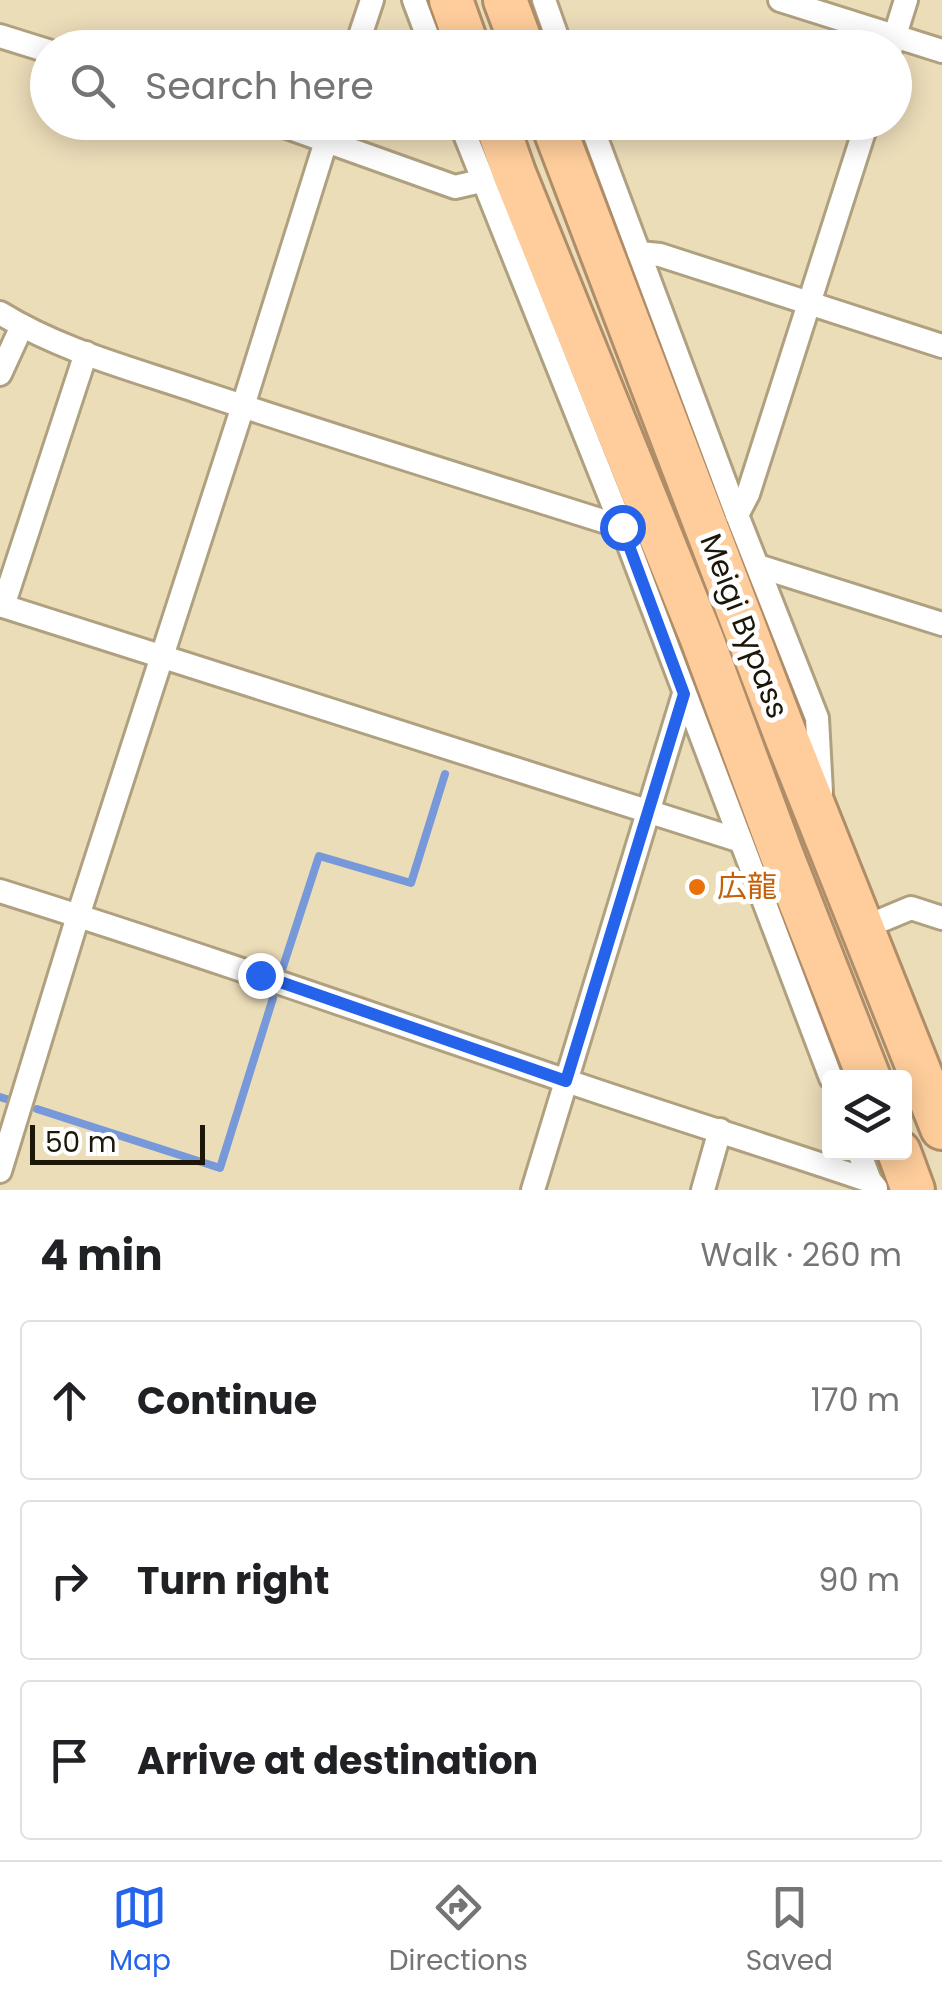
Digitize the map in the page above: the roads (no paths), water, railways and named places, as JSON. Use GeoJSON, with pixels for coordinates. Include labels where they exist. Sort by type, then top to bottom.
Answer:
{"type":"FeatureCollection","features":[{"type":"Feature","properties":{"kind":"highway"},"geometry":{"type":"LineString","coordinates":[[451,0],[462,30]]}},
{"type":"Feature","properties":{"kind":"highway"},"geometry":{"type":"LineString","coordinates":[[505,0],[516,30]]}},
{"type":"Feature","properties":{"kind":"highway","name":"Meigi Bypass"},"geometry":{"type":"LineString","coordinates":[[502,140],[695,621],[866,1070]]}},
{"type":"Feature","properties":{"kind":"highway","name":"Meigi Bypass"},"geometry":{"type":"LineString","coordinates":[[559,140],[822,827],[942,1128]]}},
{"type":"Feature","properties":{"kind":"highway"},"geometry":{"type":"LineString","coordinates":[[883,1175],[913,1190]]}},
{"type":"Feature","properties":{"kind":"street"},"geometry":{"type":"LineString","coordinates":[[362,30],[372,0]]}},
{"type":"Feature","properties":{"kind":"street"},"geometry":{"type":"LineString","coordinates":[[414,0],[425,30]]}},
{"type":"Feature","properties":{"kind":"street"},"geometry":{"type":"LineString","coordinates":[[544,0],[555,30]]}},
{"type":"Feature","properties":{"kind":"street"},"geometry":{"type":"LineString","coordinates":[[780,0],[861,30]]}},
{"type":"Feature","properties":{"kind":"street"},"geometry":{"type":"LineString","coordinates":[[897,30],[906,0]]}},
{"type":"Feature","properties":{"kind":"street"},"geometry":{"type":"LineString","coordinates":[[0,36],[30,45]]}},
{"type":"Feature","properties":{"kind":"street"},"geometry":{"type":"LineString","coordinates":[[912,45],[942,50]]}},
{"type":"Feature","properties":{"kind":"street"},"geometry":{"type":"LineString","coordinates":[[0,1171],[326,140]]}},
{"type":"Feature","properties":{"kind":"street"},"geometry":{"type":"LineString","coordinates":[[349,140],[456,187],[481,181]]}},
{"type":"Feature","properties":{"kind":"street"},"geometry":{"type":"LineString","coordinates":[[466,140],[622,527],[828,1070]]}},
{"type":"Feature","properties":{"kind":"street"},"geometry":{"type":"LineString","coordinates":[[597,140],[737,515],[818,718],[822,827]]}},
{"type":"Feature","properties":{"kind":"street"},"geometry":{"type":"LineString","coordinates":[[737,515],[748,494],[861,140]]}},
{"type":"Feature","properties":{"kind":"street"},"geometry":{"type":"LineString","coordinates":[[639,253],[660,255],[942,346]]}},
{"type":"Feature","properties":{"kind":"street"},"geometry":{"type":"LineString","coordinates":[[0,312],[67,347],[622,527]]}},
{"type":"Feature","properties":{"kind":"street"},"geometry":{"type":"LineString","coordinates":[[0,374],[22,326]]}},
{"type":"Feature","properties":{"kind":"street"},"geometry":{"type":"LineString","coordinates":[[86,353],[1,605],[742,841]]}},
{"type":"Feature","properties":{"kind":"street"},"geometry":{"type":"LineString","coordinates":[[758,566],[942,624]]}},
{"type":"Feature","properties":{"kind":"street"},"geometry":{"type":"LineString","coordinates":[[533,1190],[684,694]]}},
{"type":"Feature","properties":{"kind":"street"},"geometry":{"type":"LineString","coordinates":[[0,891],[260,975],[566,1081],[720,1130],[883,1175]]}},
{"type":"Feature","properties":{"kind":"street"},"geometry":{"type":"LineString","coordinates":[[863,928],[910,908],[942,918]]}},
{"type":"Feature","properties":{"kind":"street"},"geometry":{"type":"LineString","coordinates":[[703,1190],[720,1130]]}},
{"type":"Feature","properties":{"kind":"waterway"},"geometry":{"type":"LineString","coordinates":[[280,976],[319,856],[411,883],[445,774]]}},
{"type":"Feature","properties":{"kind":"waterway"},"geometry":{"type":"LineString","coordinates":[[37,1109],[220,1168],[273,998]]}},
{"type":"Feature","properties":{"kind":"waterway"},"geometry":{"type":"LineString","coordinates":[[0,1097],[16,1102]]}},
{"type":"Feature","properties":{"kind":"place","name":"広龍"},"geometry":{"type":"Point","coordinates":[697,887]}}]}
